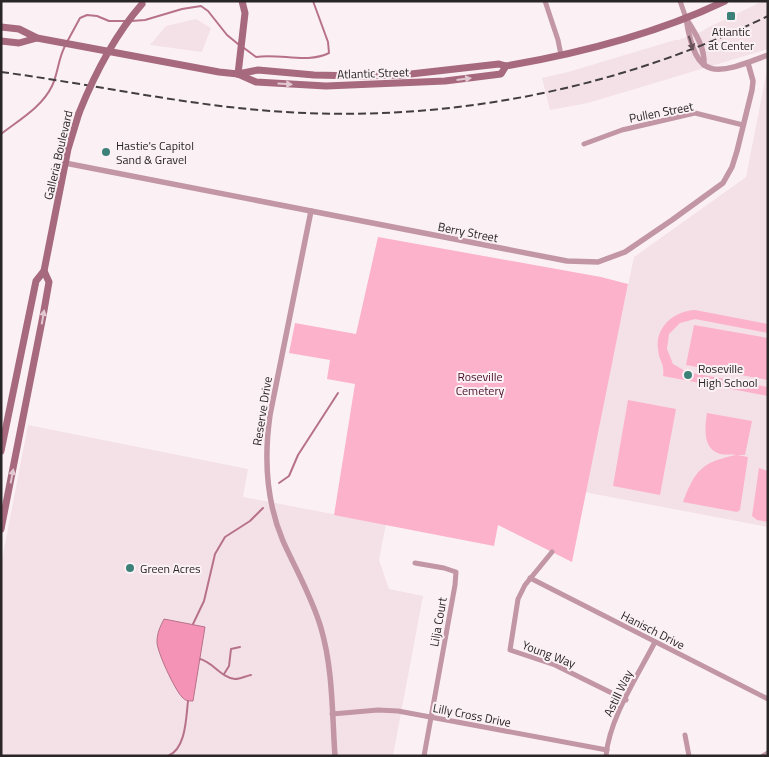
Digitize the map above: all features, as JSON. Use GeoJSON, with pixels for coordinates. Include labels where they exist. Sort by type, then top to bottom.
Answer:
{"type":"FeatureCollection","features":[{"type":"Feature","properties":{"kind":"main road"},"geometry":{"type":"LineString","coordinates":[[238,74],[245,13],[242,1]]}},
{"type":"Feature","properties":{"kind":"main road","name":"Atlantic Street"},"geometry":{"type":"LineString","coordinates":[[238,74],[258,70],[314,75],[359,76],[441,72],[499,64],[506,66],[561,56],[621,40],[686,18],[725,1]]}},
{"type":"Feature","properties":{"kind":"main road","name":"Galleria Boulevard"},"geometry":{"type":"LineString","coordinates":[[1,451],[36,281],[44,271],[73,129],[101,63],[128,19],[143,3]]}},
{"type":"Feature","properties":{"kind":"main road","name":"Atlantic Street"},"geometry":{"type":"LineString","coordinates":[[1,27],[18,30],[48,41],[238,74],[256,82],[326,86],[445,81],[501,74],[506,66]]}},
{"type":"Feature","properties":{"kind":"main road","name":"Atlantic Street"},"geometry":{"type":"LineString","coordinates":[[1,41],[18,43],[37,38]]}},
{"type":"Feature","properties":{"kind":"main road"},"geometry":{"type":"LineString","coordinates":[[370,85],[378,81],[433,78],[441,72]]}},
{"type":"Feature","properties":{"kind":"main road","name":"Galleria Boulevard"},"geometry":{"type":"LineString","coordinates":[[1,529],[49,282],[44,271]]}},
{"type":"Feature","properties":{"kind":"street"},"geometry":{"type":"LineString","coordinates":[[545,1],[558,40],[561,56]]}},
{"type":"Feature","properties":{"kind":"street"},"geometry":{"type":"LineString","coordinates":[[680,1],[686,18],[691,45],[704,65],[710,69],[720,70],[748,63],[768,55]]}},
{"type":"Feature","properties":{"kind":"street","name":"Berry Street"},"geometry":{"type":"LineString","coordinates":[[65,163],[567,261],[598,262],[625,252],[725,181],[732,167],[752,90],[753,81],[748,63]]}},
{"type":"Feature","properties":{"kind":"street","name":"Pullen Street"},"geometry":{"type":"LineString","coordinates":[[584,144],[622,130],[695,113],[743,125]]}},
{"type":"Feature","properties":{"kind":"street","name":"Reserve Drive"},"geometry":{"type":"LineString","coordinates":[[311,211],[270,415],[266,442],[266,469],[270,497],[280,532],[306,587],[322,629],[329,666],[336,756]]}},
{"type":"Feature","properties":{"kind":"street","name":"Young Way"},"geometry":{"type":"LineString","coordinates":[[552,552],[530,578],[518,599],[510,650],[554,665],[626,700]]}},
{"type":"Feature","properties":{"kind":"street","name":"Lilja Court"},"geometry":{"type":"LineString","coordinates":[[415,563],[456,572],[431,717]]}},
{"type":"Feature","properties":{"kind":"street","name":"Hanisch Drive"},"geometry":{"type":"LineString","coordinates":[[530,578],[768,699]]}},
{"type":"Feature","properties":{"kind":"street","name":"Astill Way"},"geometry":{"type":"LineString","coordinates":[[607,753],[613,726],[655,642]]}},
{"type":"Feature","properties":{"kind":"street","name":"Lilly Cross Drive"},"geometry":{"type":"LineString","coordinates":[[332,714],[389,710],[607,753]]}},
{"type":"Feature","properties":{"kind":"street"},"geometry":{"type":"LineString","coordinates":[[424,756],[431,717]]}},
{"type":"Feature","properties":{"kind":"street"},"geometry":{"type":"LineString","coordinates":[[685,735],[689,756]]}},
{"type":"Feature","properties":{"kind":"street"},"geometry":{"type":"LineString","coordinates":[[763,756],[768,753]]}},
{"type":"Feature","properties":{"kind":"shaded area"},"geometry":{"type":"Polygon","coordinates":[[[763,1],[768,1],[768,49],[588,103],[550,110],[542,78],[678,40],[703,31],[763,1]]]}},
{"type":"Feature","properties":{"kind":"shaded area"},"geometry":{"type":"Polygon","coordinates":[[[196,19],[211,28],[202,52],[150,45],[166,26],[196,19]]]}},
{"type":"Feature","properties":{"kind":"shaded area","name":"Roseville High School"},"geometry":{"type":"Polygon","coordinates":[[[768,65],[768,527],[584,492],[634,257],[746,177],[768,65]]]}},
{"type":"Feature","properties":{"kind":"shaded area"},"geometry":{"type":"Polygon","coordinates":[[[28,425],[248,469],[243,497],[386,524],[379,560],[389,589],[423,596],[393,756],[1,756],[1,565],[28,425]]]}},
{"type":"Feature","properties":{"kind":"shaded area"},"geometry":{"type":"Polygon","coordinates":[[[164,619],[205,627],[193,701],[184,699],[179,693],[160,654],[157,639],[164,619]]]}},
{"type":"Feature","properties":{"kind":"green space","name":"Roseville Cemetery"},"geometry":{"type":"Polygon","coordinates":[[[378,237],[601,277],[628,284],[572,562],[498,525],[494,546],[334,515],[355,384],[327,379],[330,360],[289,353],[295,323],[356,334],[378,237]]]}},
{"type":"Feature","properties":{"kind":"green space"},"geometry":{"type":"Polygon","coordinates":[[[695,310],[768,324],[768,333],[695,319],[680,323],[669,334],[667,349],[673,364],[687,372],[768,387],[768,396],[663,376],[658,341],[663,327],[680,313],[695,310]]]}},
{"type":"Feature","properties":{"kind":"green space"},"geometry":{"type":"Polygon","coordinates":[[[694,325],[768,338],[768,380],[686,365],[694,325]]]}},
{"type":"Feature","properties":{"kind":"green space"},"geometry":{"type":"Polygon","coordinates":[[[628,400],[676,409],[660,495],[613,486],[628,400]]]}},
{"type":"Feature","properties":{"kind":"green space"},"geometry":{"type":"Polygon","coordinates":[[[707,413],[752,421],[745,455],[737,455],[748,457],[740,510],[737,512],[683,502],[692,482],[701,469],[715,461],[736,455],[720,454],[714,451],[707,443],[707,413]]]}},
{"type":"Feature","properties":{"kind":"green space"},"geometry":{"type":"Polygon","coordinates":[[[759,468],[768,471],[768,522],[757,520],[752,516],[759,468]]]}},
{"type":"Feature","properties":{"kind":"waterway"},"geometry":{"type":"LineString","coordinates":[[244,48],[256,57],[312,58],[329,53],[328,42],[313,1]]}},
{"type":"Feature","properties":{"kind":"waterway"},"geometry":{"type":"LineString","coordinates":[[131,21],[145,20],[182,9],[201,6],[208,11],[227,35],[238,44]]}},
{"type":"Feature","properties":{"kind":"waterway"},"geometry":{"type":"LineString","coordinates":[[67,42],[80,18],[87,15],[97,16],[109,21],[127,21]]}},
{"type":"Feature","properties":{"kind":"waterway"},"geometry":{"type":"LineString","coordinates":[[1,134],[29,113],[48,94],[65,46]]}},
{"type":"Feature","properties":{"kind":"waterway"},"geometry":{"type":"LineString","coordinates":[[279,483],[289,476],[298,455],[338,393]]}},
{"type":"Feature","properties":{"kind":"waterway"},"geometry":{"type":"LineString","coordinates":[[193,624],[204,601],[215,554],[225,537],[250,521],[263,508]]}},
{"type":"Feature","properties":{"kind":"waterway"},"geometry":{"type":"LineString","coordinates":[[224,674],[229,666],[231,649],[240,647]]}},
{"type":"Feature","properties":{"kind":"waterway"},"geometry":{"type":"LineString","coordinates":[[200,659],[230,678],[237,679],[251,675]]}},
{"type":"Feature","properties":{"kind":"waterway"},"geometry":{"type":"LineString","coordinates":[[168,756],[174,752],[182,740],[186,724],[188,701]]}},
{"type":"Feature","properties":{"kind":"railway"},"geometry":{"type":"LineString","coordinates":[[1,72],[236,108],[334,114],[399,112],[463,106],[526,96],[588,82],[649,64],[709,42],[768,16]]}},
{"type":"Feature","properties":{"kind":"place","name":"Atlantic at Center"},"geometry":{"type":"Point","coordinates":[731,16]}},
{"type":"Feature","properties":{"kind":"place","name":"Hastie's Capitol Sand & Gravel"},"geometry":{"type":"Point","coordinates":[106,152]}},
{"type":"Feature","properties":{"kind":"place","name":"Roseville High School"},"geometry":{"type":"Point","coordinates":[688,375]}},
{"type":"Feature","properties":{"kind":"place","name":"Green Acres"},"geometry":{"type":"Point","coordinates":[130,568]}}]}
